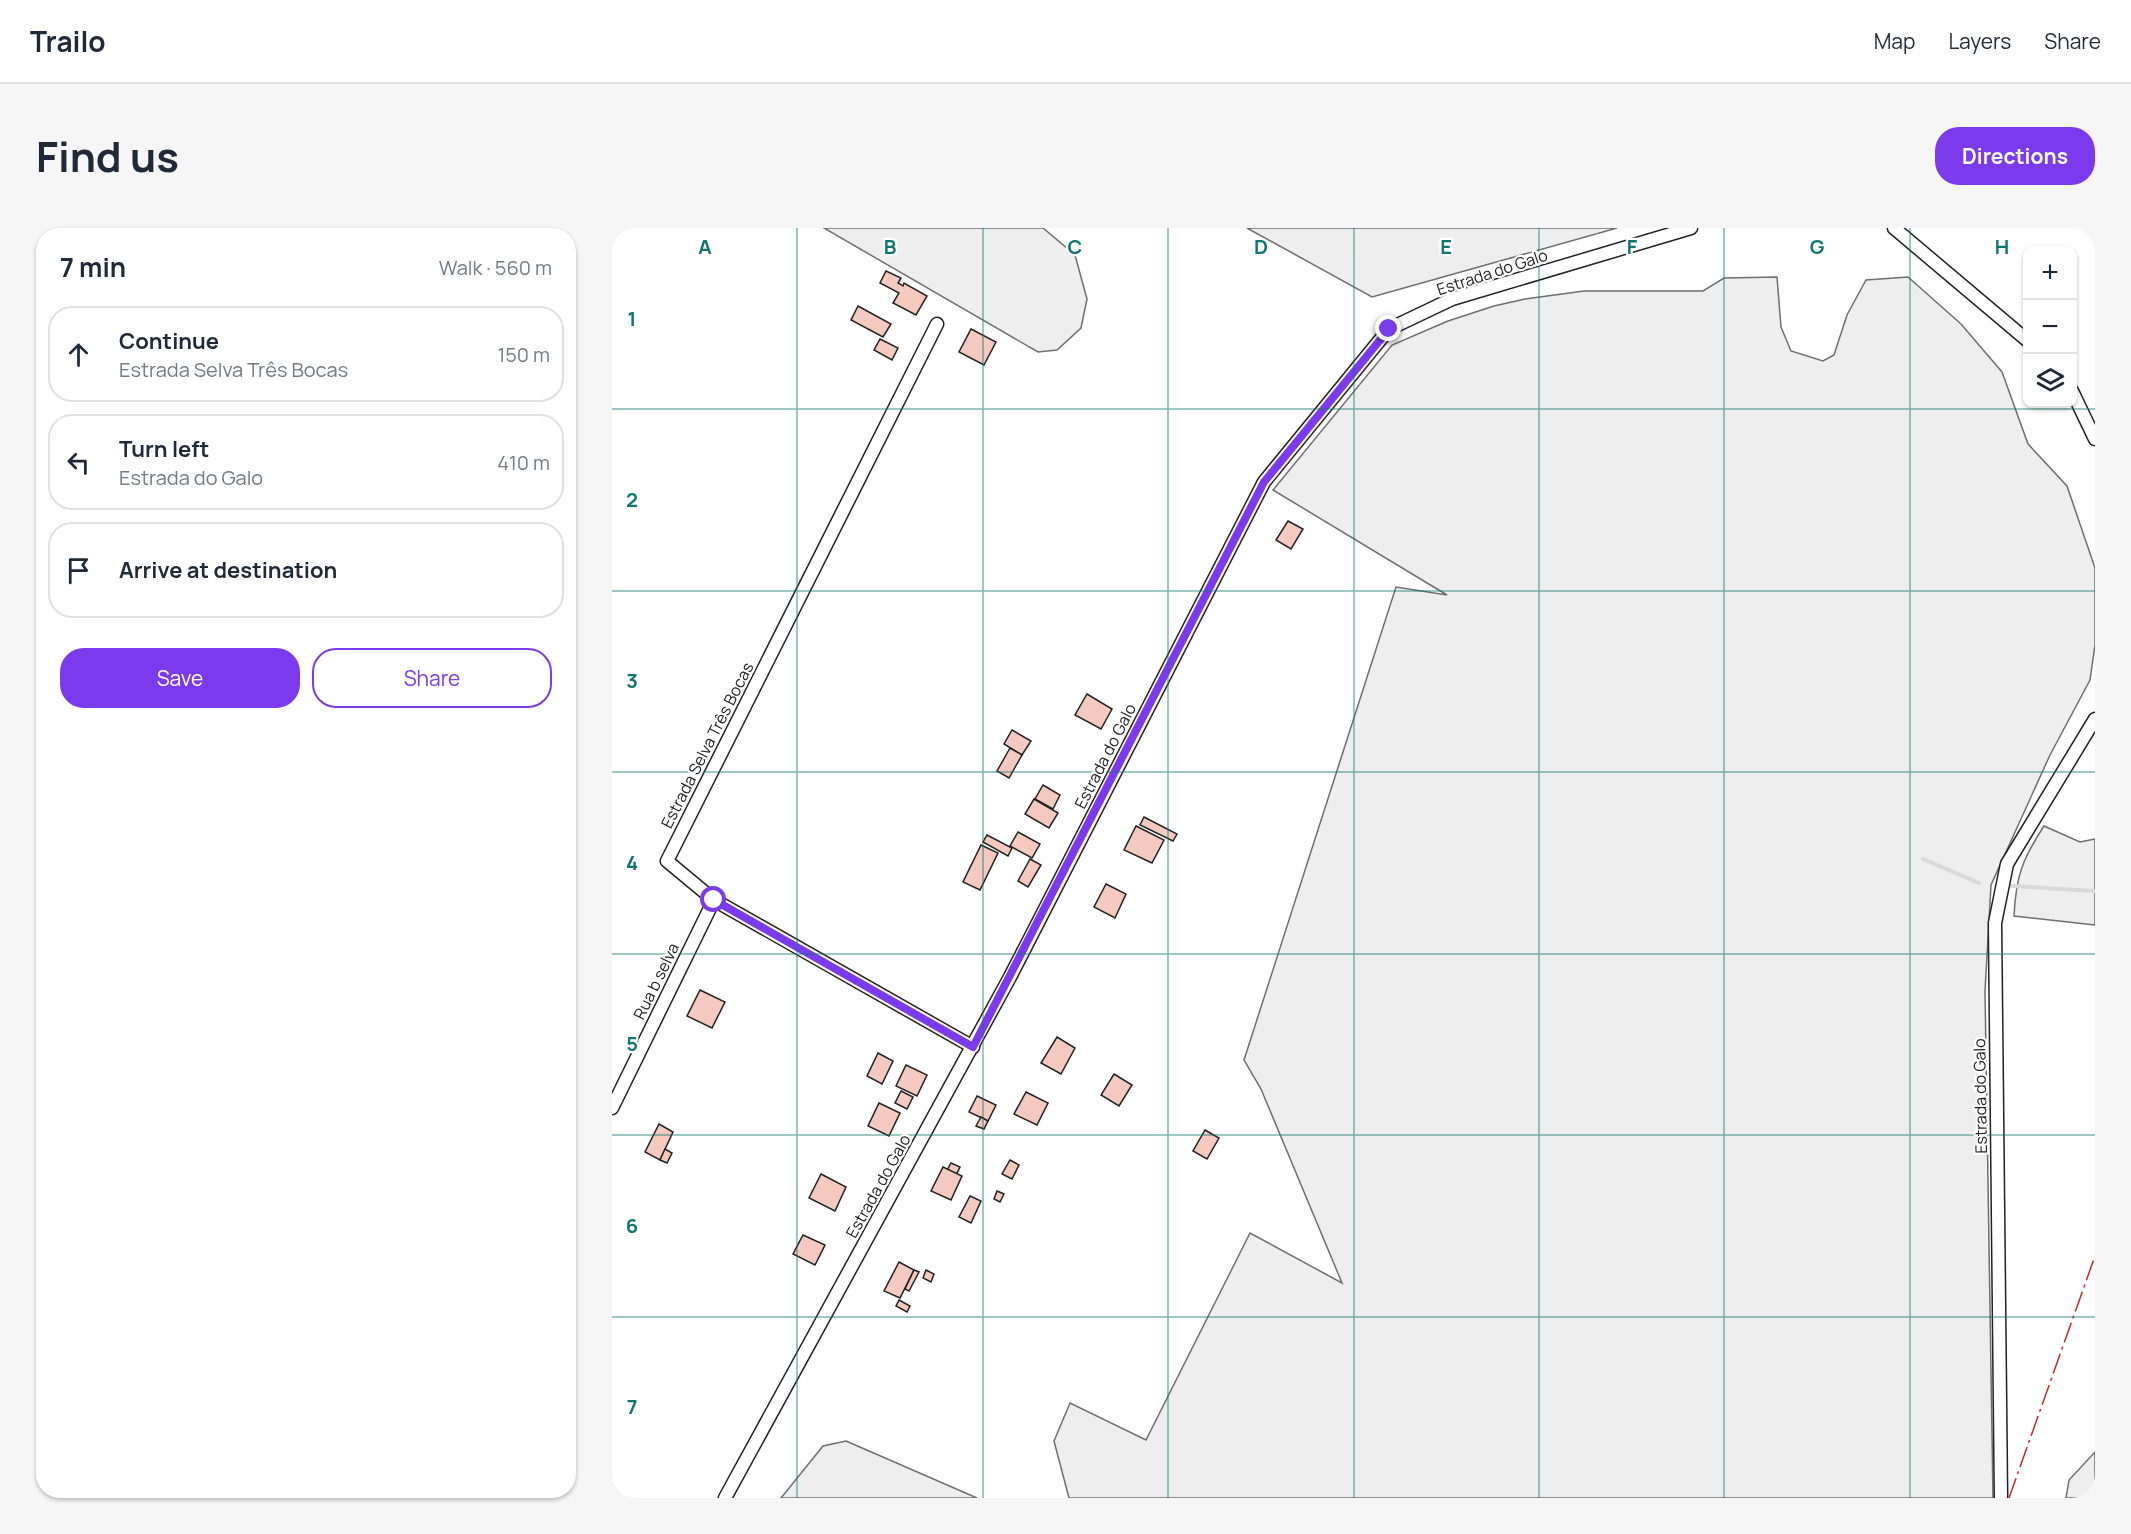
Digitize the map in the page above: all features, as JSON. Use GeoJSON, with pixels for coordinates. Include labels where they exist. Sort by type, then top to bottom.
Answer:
{"type":"FeatureCollection","features":[{"type":"Feature","properties":{"kind":"street","name":"Estrada do Galo"},"geometry":{"type":"LineString","coordinates":[[725,1498],[973,1047],[1264,482],[1389,329],[1452,300],[1691,228]]}},
{"type":"Feature","properties":{"kind":"street"},"geometry":{"type":"LineString","coordinates":[[1894,228],[2023,337]]}},
{"type":"Feature","properties":{"kind":"street","name":"Estrada Selva Três Bocas"},"geometry":{"type":"LineString","coordinates":[[937,324],[667,861],[714,900],[973,1047]]}},
{"type":"Feature","properties":{"kind":"street"},"geometry":{"type":"LineString","coordinates":[[2077,400],[2095,439]]}},
{"type":"Feature","properties":{"kind":"street","name":"Estrada do Galo"},"geometry":{"type":"LineString","coordinates":[[2001,1498],[1995,923],[2007,864],[2095,719]]}},
{"type":"Feature","properties":{"kind":"street","name":"Rua b selva"},"geometry":{"type":"LineString","coordinates":[[612,1108],[714,900]]}},
{"type":"Feature","properties":{"kind":"shaded area"},"geometry":{"type":"Polygon","coordinates":[[[824,228],[1043,228],[1075,255],[1087,299],[1081,328],[1057,350],[1038,352],[824,228]]]}},
{"type":"Feature","properties":{"kind":"shaded area"},"geometry":{"type":"Polygon","coordinates":[[[1247,228],[1617,228],[1372,297],[1247,228]]]}},
{"type":"Feature","properties":{"kind":"shaded area"},"geometry":{"type":"Polygon","coordinates":[[[1777,277],[1781,327],[1791,351],[1823,361],[1834,355],[1847,315],[1866,280],[1908,277],[1961,324],[2002,372],[2028,444],[2067,486],[2095,568],[2095,645],[2090,680],[2050,755],[1991,885],[1985,991],[1993,1498],[1069,1498],[1054,1441],[1070,1403],[1146,1440],[1250,1233],[1342,1283],[1261,1089],[1244,1060],[1396,587],[1447,595],[1273,490],[1392,345],[1448,321],[1525,299],[1584,291],[1703,291],[1724,278],[1777,277]]]}},
{"type":"Feature","properties":{"kind":"shaded area"},"geometry":{"type":"Polygon","coordinates":[[[2044,826],[2080,842],[2095,839],[2095,925],[2014,916],[2016,890],[2025,859],[2044,826]]]}},
{"type":"Feature","properties":{"kind":"shaded area"},"geometry":{"type":"Polygon","coordinates":[[[846,1441],[977,1498],[781,1498],[823,1446],[846,1441]]]}},
{"type":"Feature","properties":{"kind":"shaded area"},"geometry":{"type":"Polygon","coordinates":[[[2095,1452],[2095,1498],[2066,1498],[2069,1480],[2095,1452]]]}},
{"type":"Feature","properties":{"kind":"building"},"geometry":{"type":"Polygon","coordinates":[[[886,271],[901,278],[898,283],[903,286],[904,283],[927,296],[916,315],[893,303],[899,293],[880,283],[886,271]]]}},
{"type":"Feature","properties":{"kind":"building"},"geometry":{"type":"Polygon","coordinates":[[[858,306],[891,324],[883,337],[851,320],[858,306]]]}},
{"type":"Feature","properties":{"kind":"building"},"geometry":{"type":"Polygon","coordinates":[[[971,329],[996,342],[984,365],[959,352],[971,329]]]}},
{"type":"Feature","properties":{"kind":"building"},"geometry":{"type":"Polygon","coordinates":[[[880,339],[898,348],[892,360],[874,350],[880,339]]]}},
{"type":"Feature","properties":{"kind":"building"},"geometry":{"type":"Polygon","coordinates":[[[1288,521],[1303,529],[1291,549],[1276,540],[1288,521]]]}},
{"type":"Feature","properties":{"kind":"building"},"geometry":{"type":"Polygon","coordinates":[[[1087,694],[1112,709],[1101,729],[1075,715],[1087,694]]]}},
{"type":"Feature","properties":{"kind":"building"},"geometry":{"type":"Polygon","coordinates":[[[1012,730],[1031,741],[1022,755],[1004,744],[1012,730]]]}},
{"type":"Feature","properties":{"kind":"building"},"geometry":{"type":"Polygon","coordinates":[[[1010,748],[1022,755],[1009,778],[997,771],[1010,748]]]}},
{"type":"Feature","properties":{"kind":"building"},"geometry":{"type":"Polygon","coordinates":[[[1043,785],[1060,795],[1053,809],[1035,799],[1043,785]]]}},
{"type":"Feature","properties":{"kind":"building"},"geometry":{"type":"Polygon","coordinates":[[[1034,799],[1058,813],[1049,828],[1025,814],[1034,799]]]}},
{"type":"Feature","properties":{"kind":"building"},"geometry":{"type":"Polygon","coordinates":[[[1144,817],[1177,834],[1173,841],[1140,825],[1144,817]]]}},
{"type":"Feature","properties":{"kind":"building"},"geometry":{"type":"Polygon","coordinates":[[[1136,826],[1164,840],[1152,863],[1124,850],[1136,826]]]}},
{"type":"Feature","properties":{"kind":"building"},"geometry":{"type":"Polygon","coordinates":[[[1018,832],[1040,844],[1032,858],[1010,846],[1018,832]]]}},
{"type":"Feature","properties":{"kind":"building"},"geometry":{"type":"Polygon","coordinates":[[[987,835],[1012,848],[1008,856],[983,842],[987,835]]]}},
{"type":"Feature","properties":{"kind":"building"},"geometry":{"type":"Polygon","coordinates":[[[981,845],[998,853],[980,890],[963,882],[981,845]]]}},
{"type":"Feature","properties":{"kind":"building"},"geometry":{"type":"Polygon","coordinates":[[[1030,859],[1041,865],[1028,887],[1018,881],[1030,859]]]}},
{"type":"Feature","properties":{"kind":"building"},"geometry":{"type":"Polygon","coordinates":[[[1106,884],[1126,894],[1115,918],[1094,907],[1106,884]]]}},
{"type":"Feature","properties":{"kind":"building"},"geometry":{"type":"Polygon","coordinates":[[[700,990],[725,1002],[712,1028],[687,1016],[700,990]]]}},
{"type":"Feature","properties":{"kind":"building"},"geometry":{"type":"Polygon","coordinates":[[[1057,1037],[1075,1048],[1061,1074],[1041,1063],[1057,1037]]]}},
{"type":"Feature","properties":{"kind":"building"},"geometry":{"type":"Polygon","coordinates":[[[878,1053],[893,1061],[882,1084],[867,1076],[878,1053]]]}},
{"type":"Feature","properties":{"kind":"building"},"geometry":{"type":"Polygon","coordinates":[[[906,1065],[927,1075],[917,1096],[896,1086],[906,1065]]]}},
{"type":"Feature","properties":{"kind":"building"},"geometry":{"type":"Polygon","coordinates":[[[1114,1074],[1132,1085],[1119,1106],[1101,1095],[1114,1074]]]}},
{"type":"Feature","properties":{"kind":"building"},"geometry":{"type":"Polygon","coordinates":[[[901,1091],[913,1097],[907,1109],[895,1103],[901,1091]]]}},
{"type":"Feature","properties":{"kind":"building"},"geometry":{"type":"Polygon","coordinates":[[[1026,1092],[1048,1103],[1037,1125],[1014,1114],[1026,1092]]]}},
{"type":"Feature","properties":{"kind":"building"},"geometry":{"type":"Polygon","coordinates":[[[977,1096],[996,1105],[988,1121],[969,1112],[977,1096]]]}},
{"type":"Feature","properties":{"kind":"building"},"geometry":{"type":"Polygon","coordinates":[[[879,1103],[900,1113],[889,1136],[868,1126],[879,1103]]]}},
{"type":"Feature","properties":{"kind":"building"},"geometry":{"type":"Polygon","coordinates":[[[981,1117],[988,1121],[984,1129],[976,1126],[981,1117]]]}},
{"type":"Feature","properties":{"kind":"building"},"geometry":{"type":"Polygon","coordinates":[[[659,1124],[673,1132],[660,1160],[645,1152],[659,1124]]]}},
{"type":"Feature","properties":{"kind":"building"},"geometry":{"type":"Polygon","coordinates":[[[1205,1130],[1219,1138],[1207,1159],[1193,1151],[1205,1130]]]}},
{"type":"Feature","properties":{"kind":"building"},"geometry":{"type":"Polygon","coordinates":[[[665,1149],[672,1153],[667,1163],[660,1160],[665,1149]]]}},
{"type":"Feature","properties":{"kind":"building"},"geometry":{"type":"Polygon","coordinates":[[[1010,1160],[1019,1165],[1012,1179],[1002,1174],[1010,1160]]]}},
{"type":"Feature","properties":{"kind":"building"},"geometry":{"type":"Polygon","coordinates":[[[951,1163],[960,1167],[953,1181],[944,1176],[951,1163]]]}},
{"type":"Feature","properties":{"kind":"building"},"geometry":{"type":"Polygon","coordinates":[[[943,1167],[962,1176],[951,1200],[931,1191],[943,1167]]]}},
{"type":"Feature","properties":{"kind":"building"},"geometry":{"type":"Polygon","coordinates":[[[821,1174],[846,1187],[835,1211],[809,1198],[821,1174]]]}},
{"type":"Feature","properties":{"kind":"building"},"geometry":{"type":"Polygon","coordinates":[[[997,1191],[1004,1194],[1000,1202],[994,1199],[997,1191]]]}},
{"type":"Feature","properties":{"kind":"building"},"geometry":{"type":"Polygon","coordinates":[[[970,1196],[981,1201],[971,1223],[959,1217],[970,1196]]]}},
{"type":"Feature","properties":{"kind":"building"},"geometry":{"type":"Polygon","coordinates":[[[803,1235],[825,1245],[815,1265],[793,1254],[803,1235]]]}},
{"type":"Feature","properties":{"kind":"building"},"geometry":{"type":"Polygon","coordinates":[[[899,1262],[914,1270],[900,1298],[884,1291],[899,1262]]]}},
{"type":"Feature","properties":{"kind":"building"},"geometry":{"type":"Polygon","coordinates":[[[914,1270],[919,1272],[909,1291],[905,1289],[914,1270]]]}},
{"type":"Feature","properties":{"kind":"building"},"geometry":{"type":"Polygon","coordinates":[[[926,1270],[934,1274],[931,1282],[923,1278],[926,1270]]]}},
{"type":"Feature","properties":{"kind":"building"},"geometry":{"type":"Polygon","coordinates":[[[899,1300],[910,1306],[907,1312],[896,1306],[899,1300]]]}},
{"type":"Feature","properties":{"kind":"waterway"},"geometry":{"type":"LineString","coordinates":[[1923,859],[1979,883]]}},
{"type":"Feature","properties":{"kind":"waterway"},"geometry":{"type":"LineString","coordinates":[[2011,886],[2095,891]]}},
{"type":"Feature","properties":{"kind":"power"},"geometry":{"type":"LineString","coordinates":[[2009,1498],[2095,1256]]}},
{"type":"Feature","properties":{"kind":"route"},"geometry":{"type":"LineString","coordinates":[[714,900],[973,1047],[1264,482],[1389,329]]}}]}
